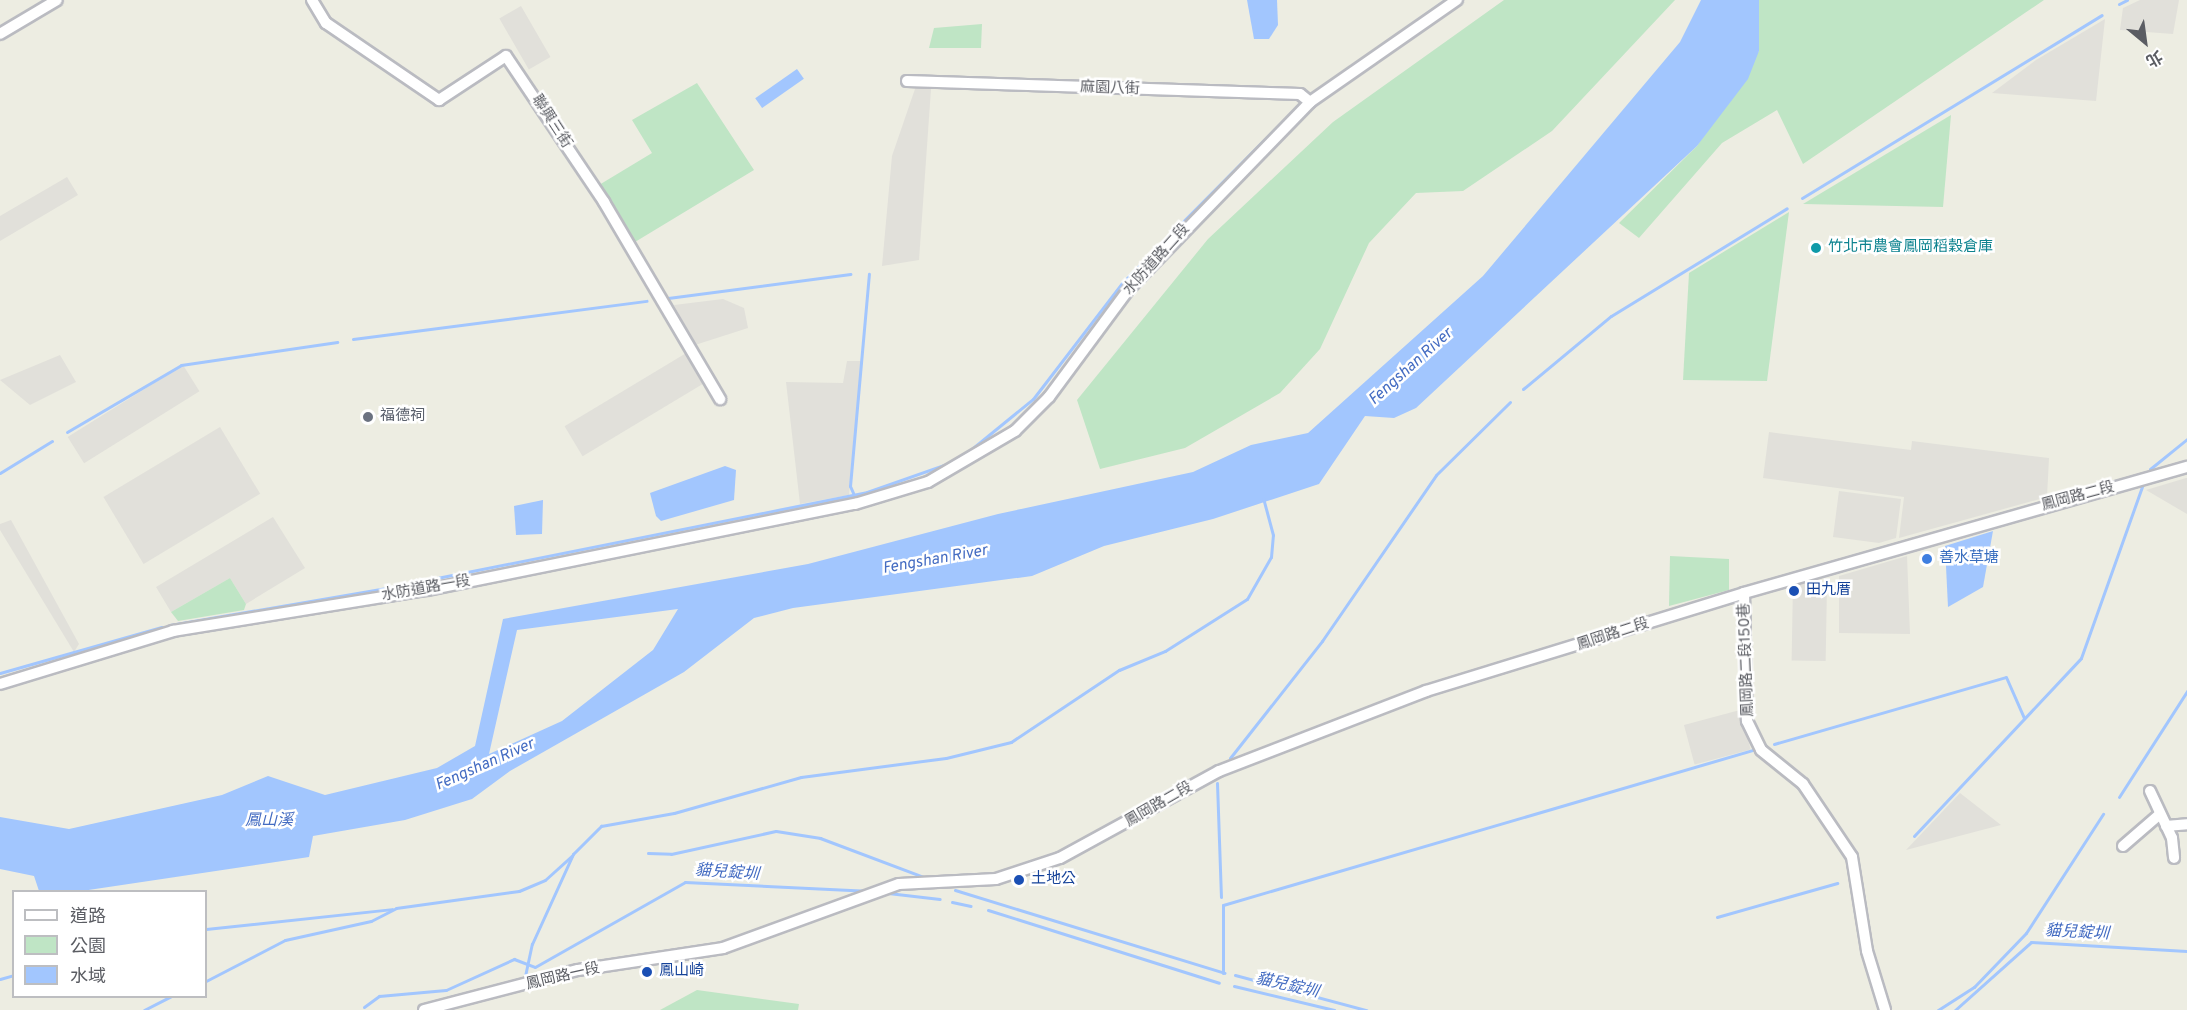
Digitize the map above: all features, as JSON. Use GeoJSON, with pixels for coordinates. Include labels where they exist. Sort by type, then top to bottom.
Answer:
{"type":"FeatureCollection","features":[{"type":"Feature","properties":{"kind":"street"},"geometry":{"type":"LineString","coordinates":[[0,34],[57,0]]}},
{"type":"Feature","properties":{"kind":"street","name":"聯興三街"},"geometry":{"type":"LineString","coordinates":[[312,0],[326,23],[439,100],[506,57],[604,202],[720,399]]}},
{"type":"Feature","properties":{"kind":"street","name":"水防道路二段"},"geometry":{"type":"LineString","coordinates":[[855,504],[928,482],[1015,431],[1049,397],[1129,289],[1310,102],[1457,0]]}},
{"type":"Feature","properties":{"kind":"street","name":"麻園八街"},"geometry":{"type":"LineString","coordinates":[[907,81],[1300,94],[1310,102]]}},
{"type":"Feature","properties":{"kind":"street","name":"鳳岡路二段"},"geometry":{"type":"LineString","coordinates":[[885,889],[996,879],[1060,858],[1219,771],[1372,711],[1744,593],[2187,467]]}},
{"type":"Feature","properties":{"kind":"street","name":"水防道路一段"},"geometry":{"type":"LineString","coordinates":[[0,684],[173,631],[427,590],[855,504]]}},
{"type":"Feature","properties":{"kind":"street","name":"鳳岡路二段150巷"},"geometry":{"type":"LineString","coordinates":[[1744,593],[1747,721],[1761,750],[1803,784],[1852,857],[1867,951],[1885,1010]]}},
{"type":"Feature","properties":{"kind":"street"},"geometry":{"type":"LineString","coordinates":[[2150,791],[2166,826],[2174,858]]}},
{"type":"Feature","properties":{"kind":"street"},"geometry":{"type":"LineString","coordinates":[[2123,846],[2160,814]]}},
{"type":"Feature","properties":{"kind":"street"},"geometry":{"type":"LineString","coordinates":[[2166,826],[2187,824]]}},
{"type":"Feature","properties":{"kind":"street","name":"鳳岡路一段"},"geometry":{"type":"LineString","coordinates":[[424,1010],[578,970],[723,948],[885,889]]}},
{"type":"Feature","properties":{"kind":"shaded area"},"geometry":{"type":"Polygon","coordinates":[[[2140,0],[2179,0],[2173,34],[2120,30],[2123,8],[2140,0]]]}},
{"type":"Feature","properties":{"kind":"shaded area"},"geometry":{"type":"Polygon","coordinates":[[[521,6],[550,57],[529,70],[499,18],[521,6]]]}},
{"type":"Feature","properties":{"kind":"shaded area"},"geometry":{"type":"Polygon","coordinates":[[[2105,19],[2096,101],[1992,93],[2036,60],[2105,19]]]}},
{"type":"Feature","properties":{"kind":"shaded area"},"geometry":{"type":"Polygon","coordinates":[[[916,86],[931,89],[919,260],[882,266],[892,156],[916,86]]]}},
{"type":"Feature","properties":{"kind":"shaded area"},"geometry":{"type":"Polygon","coordinates":[[[67,177],[78,195],[0,241],[0,216],[67,177]]]}},
{"type":"Feature","properties":{"kind":"shaded area"},"geometry":{"type":"Polygon","coordinates":[[[723,299],[744,308],[748,328],[695,345],[674,305],[723,299]]]}},
{"type":"Feature","properties":{"kind":"shaded area"},"geometry":{"type":"Polygon","coordinates":[[[688,352],[706,382],[583,456],[565,426],[688,352]]]}},
{"type":"Feature","properties":{"kind":"shaded area"},"geometry":{"type":"Polygon","coordinates":[[[60,355],[76,382],[30,405],[0,380],[60,355]]]}},
{"type":"Feature","properties":{"kind":"shaded area"},"geometry":{"type":"Polygon","coordinates":[[[847,361],[861,361],[849,495],[800,504],[786,382],[843,383],[847,361]]]}},
{"type":"Feature","properties":{"kind":"shaded area"},"geometry":{"type":"Polygon","coordinates":[[[183,365],[199,391],[84,463],[68,437],[183,365]]]}},
{"type":"Feature","properties":{"kind":"shaded area"},"geometry":{"type":"Polygon","coordinates":[[[220,427],[260,494],[144,564],[103,497],[220,427]]]}},
{"type":"Feature","properties":{"kind":"shaded area"},"geometry":{"type":"Polygon","coordinates":[[[1769,432],[1911,450],[1912,441],[2049,458],[2047,497],[1899,538],[1904,497],[1763,478],[1769,432]]]}},
{"type":"Feature","properties":{"kind":"shaded area"},"geometry":{"type":"Polygon","coordinates":[[[2186,478],[2187,514],[2146,490],[2186,478]]]}},
{"type":"Feature","properties":{"kind":"shaded area"},"geometry":{"type":"Polygon","coordinates":[[[1839,491],[1901,499],[1896,538],[1879,543],[1833,537],[1839,491]]]}},
{"type":"Feature","properties":{"kind":"shaded area"},"geometry":{"type":"Polygon","coordinates":[[[273,517],[305,568],[246,604],[230,578],[171,612],[156,587],[273,517]]]}},
{"type":"Feature","properties":{"kind":"shaded area"},"geometry":{"type":"Polygon","coordinates":[[[11,520],[79,644],[74,652],[0,530],[0,524],[11,520]]]}},
{"type":"Feature","properties":{"kind":"shaded area"},"geometry":{"type":"Polygon","coordinates":[[[1907,556],[1910,634],[1839,633],[1839,576],[1907,556]]]}},
{"type":"Feature","properties":{"kind":"shaded area"},"geometry":{"type":"Polygon","coordinates":[[[1793,582],[1827,583],[1826,661],[1792,660],[1793,582]]]}},
{"type":"Feature","properties":{"kind":"shaded area"},"geometry":{"type":"Polygon","coordinates":[[[1740,710],[1751,750],[1695,765],[1684,725],[1740,710]]]}},
{"type":"Feature","properties":{"kind":"shaded area"},"geometry":{"type":"Polygon","coordinates":[[[1960,793],[2001,825],[1906,850],[1960,793]]]}},
{"type":"Feature","properties":{"kind":"green space"},"geometry":{"type":"Polygon","coordinates":[[[1504,0],[1675,0],[1552,131],[1463,191],[1416,193],[1369,243],[1320,349],[1280,393],[1185,448],[1100,469],[1077,400],[1208,239],[1333,122],[1504,0]]]}},
{"type":"Feature","properties":{"kind":"green space"},"geometry":{"type":"Polygon","coordinates":[[[1759,0],[2044,0],[1803,164],[1777,110],[1722,143],[1639,238],[1619,223],[1697,146],[1759,51],[1759,0]]]}},
{"type":"Feature","properties":{"kind":"green space"},"geometry":{"type":"Polygon","coordinates":[[[982,24],[981,48],[929,48],[934,28],[982,24]]]}},
{"type":"Feature","properties":{"kind":"green space"},"geometry":{"type":"Polygon","coordinates":[[[697,83],[754,170],[635,242],[599,185],[652,153],[632,120],[697,83]]]}},
{"type":"Feature","properties":{"kind":"green space"},"geometry":{"type":"Polygon","coordinates":[[[1951,115],[1943,207],[1803,204],[1951,115]]]}},
{"type":"Feature","properties":{"kind":"green space"},"geometry":{"type":"Polygon","coordinates":[[[1789,212],[1767,381],[1683,380],[1689,273],[1789,212]]]}},
{"type":"Feature","properties":{"kind":"green space"},"geometry":{"type":"Polygon","coordinates":[[[1670,556],[1729,559],[1729,590],[1669,606],[1670,556]]]}},
{"type":"Feature","properties":{"kind":"green space"},"geometry":{"type":"Polygon","coordinates":[[[230,578],[246,604],[244,610],[178,621],[171,612],[230,578]]]}},
{"type":"Feature","properties":{"kind":"green space"},"geometry":{"type":"Polygon","coordinates":[[[697,990],[799,1004],[798,1010],[660,1010],[697,990]]]}},
{"type":"Feature","properties":{"kind":"water"},"geometry":{"type":"Polygon","coordinates":[[[1247,0],[1277,0],[1278,25],[1269,39],[1254,39],[1247,0]]]}},
{"type":"Feature","properties":{"kind":"water","name":"鳳山溪"},"geometry":{"type":"Polygon","coordinates":[[[1701,0],[1759,0],[1759,51],[1748,79],[1697,146],[1416,408],[1394,418],[1365,416],[1319,484],[1213,519],[1104,546],[1032,576],[793,608],[754,618],[684,672],[510,771],[472,799],[405,820],[313,836],[309,857],[88,890],[39,890],[34,876],[0,869],[0,817],[69,829],[222,795],[268,776],[325,795],[437,768],[475,746],[503,619],[808,564],[998,514],[1193,472],[1251,445],[1308,433],[1483,276],[1680,42],[1701,0]],[[678,609],[517,630],[489,754],[562,721],[653,650],[678,609]]]}},
{"type":"Feature","properties":{"kind":"water"},"geometry":{"type":"Polygon","coordinates":[[[797,69],[804,79],[762,108],[755,98],[797,69]]]}},
{"type":"Feature","properties":{"kind":"water"},"geometry":{"type":"Polygon","coordinates":[[[725,466],[736,470],[734,500],[661,521],[656,516],[650,493],[725,466]]]}},
{"type":"Feature","properties":{"kind":"water"},"geometry":{"type":"Polygon","coordinates":[[[543,500],[542,534],[516,535],[514,506],[543,500]]]}},
{"type":"Feature","properties":{"kind":"water"},"geometry":{"type":"Polygon","coordinates":[[[1993,531],[1983,587],[1948,607],[1945,546],[1993,531]]]}},
{"type":"Feature","properties":{"kind":"waterway"},"geometry":{"type":"LineString","coordinates":[[1309,96],[1445,0]]}},
{"type":"Feature","properties":{"kind":"waterway"},"geometry":{"type":"LineString","coordinates":[[2119,4],[2127,0]]}},
{"type":"Feature","properties":{"kind":"waterway"},"geometry":{"type":"LineString","coordinates":[[1802,198],[2102,15]]}},
{"type":"Feature","properties":{"kind":"waterway"},"geometry":{"type":"LineString","coordinates":[[963,456],[1033,399],[1122,283],[1304,100]]}},
{"type":"Feature","properties":{"kind":"waterway"},"geometry":{"type":"LineString","coordinates":[[1523,389],[1611,316],[1787,208]]}},
{"type":"Feature","properties":{"kind":"waterway"},"geometry":{"type":"LineString","coordinates":[[668,298],[850,274]]}},
{"type":"Feature","properties":{"kind":"waterway"},"geometry":{"type":"LineString","coordinates":[[854,495],[850,486],[869,274]]}},
{"type":"Feature","properties":{"kind":"waterway"},"geometry":{"type":"LineString","coordinates":[[353,339],[647,301]]}},
{"type":"Feature","properties":{"kind":"waterway"},"geometry":{"type":"LineString","coordinates":[[67,432],[181,365],[337,342]]}},
{"type":"Feature","properties":{"kind":"waterway"},"geometry":{"type":"LineString","coordinates":[[1230,758],[1322,641],[1436,475],[1510,402]]}},
{"type":"Feature","properties":{"kind":"waterway"},"geometry":{"type":"LineString","coordinates":[[2150,469],[2187,439]]}},
{"type":"Feature","properties":{"kind":"waterway"},"geometry":{"type":"LineString","coordinates":[[0,473],[52,441]]}},
{"type":"Feature","properties":{"kind":"waterway"},"geometry":{"type":"LineString","coordinates":[[437,578],[867,492],[955,461]]}},
{"type":"Feature","properties":{"kind":"waterway"},"geometry":{"type":"LineString","coordinates":[[1914,836],[2081,658],[2142,487]]}},
{"type":"Feature","properties":{"kind":"waterway"},"geometry":{"type":"LineString","coordinates":[[525,976],[532,944],[573,854],[601,826],[674,813],[801,777],[946,758],[1011,742],[1119,670],[1165,651],[1247,599],[1271,557],[1273,535],[1263,498]]}},
{"type":"Feature","properties":{"kind":"waterway"},"geometry":{"type":"LineString","coordinates":[[170,625],[421,582]]}},
{"type":"Feature","properties":{"kind":"waterway"},"geometry":{"type":"LineString","coordinates":[[0,673],[162,627]]}},
{"type":"Feature","properties":{"kind":"waterway"},"geometry":{"type":"LineString","coordinates":[[1774,744],[2006,677],[2024,718]]}},
{"type":"Feature","properties":{"kind":"waterway"},"geometry":{"type":"LineString","coordinates":[[2119,797],[2187,691]]}},
{"type":"Feature","properties":{"kind":"waterway"},"geometry":{"type":"LineString","coordinates":[[1223,973],[1223,905],[1756,749]]}},
{"type":"Feature","properties":{"kind":"waterway"},"geometry":{"type":"LineString","coordinates":[[1217,783],[1221,897]]}},
{"type":"Feature","properties":{"kind":"waterway"},"geometry":{"type":"LineString","coordinates":[[1938,1010],[1974,987],[2026,933],[2103,814]]}},
{"type":"Feature","properties":{"kind":"waterway"},"geometry":{"type":"LineString","coordinates":[[648,853],[671,854],[776,831],[820,838],[929,879]]}},
{"type":"Feature","properties":{"kind":"waterway"},"geometry":{"type":"LineString","coordinates":[[207,980],[285,940],[371,921],[396,908],[519,891],[545,880],[572,856]]}},
{"type":"Feature","properties":{"kind":"waterway","name":"貓兒錠圳"},"geometry":{"type":"LineString","coordinates":[[364,1007],[379,996],[446,990],[514,959],[535,967],[685,882],[866,891]]}},
{"type":"Feature","properties":{"kind":"waterway"},"geometry":{"type":"LineString","coordinates":[[1717,917],[1837,883]]}},
{"type":"Feature","properties":{"kind":"waterway"},"geometry":{"type":"LineString","coordinates":[[955,890],[1225,973]]}},
{"type":"Feature","properties":{"kind":"waterway","name":"貓兒錠圳"},"geometry":{"type":"LineString","coordinates":[[888,893],[940,899]]}},
{"type":"Feature","properties":{"kind":"waterway","name":"貓兒錠圳"},"geometry":{"type":"LineString","coordinates":[[952,902],[971,906]]}},
{"type":"Feature","properties":{"kind":"waterway"},"geometry":{"type":"LineString","coordinates":[[207,929],[392,909]]}},
{"type":"Feature","properties":{"kind":"waterway","name":"貓兒錠圳"},"geometry":{"type":"LineString","coordinates":[[988,910],[1219,983]]}},
{"type":"Feature","properties":{"kind":"waterway","name":"貓兒錠圳"},"geometry":{"type":"LineString","coordinates":[[1955,1010],[2031,942],[2187,951]]}},
{"type":"Feature","properties":{"kind":"waterway"},"geometry":{"type":"LineString","coordinates":[[1235,975],[1366,1010]]}},
{"type":"Feature","properties":{"kind":"waterway"},"geometry":{"type":"LineString","coordinates":[[0,979],[12,976]]}},
{"type":"Feature","properties":{"kind":"waterway","name":"貓兒錠圳"},"geometry":{"type":"LineString","coordinates":[[1234,986],[1334,1010]]}},
{"type":"Feature","properties":{"kind":"waterway"},"geometry":{"type":"LineString","coordinates":[[144,1010],[167,998]]}},
{"type":"Feature","properties":{"kind":"place","name":"竹北市農會鳳岡稻穀倉庫"},"geometry":{"type":"Point","coordinates":[1816,248]}},
{"type":"Feature","properties":{"kind":"place","name":"福德祠"},"geometry":{"type":"Point","coordinates":[368,417]}},
{"type":"Feature","properties":{"kind":"place","name":"善水草塘"},"geometry":{"type":"Point","coordinates":[1927,559]}},
{"type":"Feature","properties":{"kind":"place","name":"田九厝"},"geometry":{"type":"Point","coordinates":[1794,591]}},
{"type":"Feature","properties":{"kind":"place","name":"土地公"},"geometry":{"type":"Point","coordinates":[1019,880]}},
{"type":"Feature","properties":{"kind":"place","name":"鳳山崎"},"geometry":{"type":"Point","coordinates":[647,972]}},
{"type":"Feature","properties":{"kind":"water label","name":"Fengshan River"},"geometry":{"type":"Point","coordinates":[1411,367]}},
{"type":"Feature","properties":{"kind":"water label","name":"Fengshan River"},"geometry":{"type":"Point","coordinates":[935,560]}},
{"type":"Feature","properties":{"kind":"water label","name":"Fengshan River"},"geometry":{"type":"Point","coordinates":[485,765]}}]}
